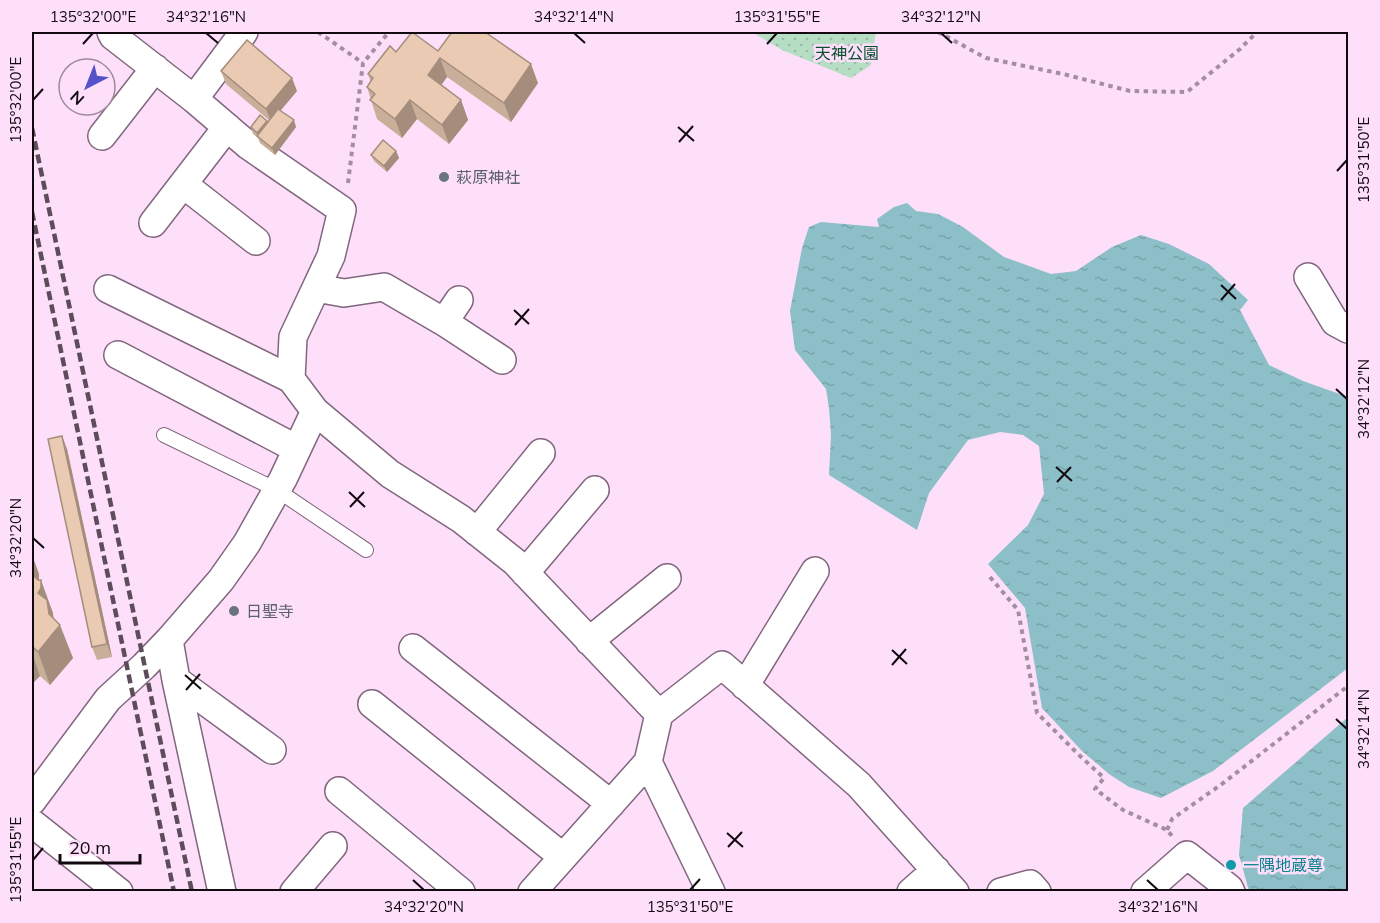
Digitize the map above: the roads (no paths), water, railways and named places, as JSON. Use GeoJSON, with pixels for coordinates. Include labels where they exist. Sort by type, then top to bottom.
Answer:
{"type":"FeatureCollection","features":[{"type":"Feature","properties":{"kind":"street"},"geometry":{"type":"LineString","coordinates":[[111,32],[113,36],[194,99],[249,146],[342,210],[331,256],[293,337],[291,379]]}},
{"type":"Feature","properties":{"kind":"street"},"geometry":{"type":"LineString","coordinates":[[194,99],[244,32]]}},
{"type":"Feature","properties":{"kind":"street"},"geometry":{"type":"LineString","coordinates":[[102,136],[155,68]]}},
{"type":"Feature","properties":{"kind":"street"},"geometry":{"type":"LineString","coordinates":[[153,223],[227,127]]}},
{"type":"Feature","properties":{"kind":"street"},"geometry":{"type":"LineString","coordinates":[[183,184],[256,241]]}},
{"type":"Feature","properties":{"kind":"street"},"geometry":{"type":"LineString","coordinates":[[1308,277],[1335,322],[1348,329]]}},
{"type":"Feature","properties":{"kind":"street"},"geometry":{"type":"LineString","coordinates":[[316,288],[344,292],[384,287],[444,322],[502,360]]}},
{"type":"Feature","properties":{"kind":"street"},"geometry":{"type":"LineString","coordinates":[[108,289],[291,379],[315,411],[390,474],[461,519],[515,562],[659,714]]}},
{"type":"Feature","properties":{"kind":"street"},"geometry":{"type":"LineString","coordinates":[[444,322],[459,300]]}},
{"type":"Feature","properties":{"kind":"street"},"geometry":{"type":"LineString","coordinates":[[118,355],[297,449]]}},
{"type":"Feature","properties":{"kind":"street"},"geometry":{"type":"LineString","coordinates":[[32,801],[108,699],[169,640],[221,580],[247,543],[277,490],[315,411]]}},
{"type":"Feature","properties":{"kind":"street"},"geometry":{"type":"LineString","coordinates":[[477,532],[541,453]]}},
{"type":"Feature","properties":{"kind":"street"},"geometry":{"type":"LineString","coordinates":[[525,573],[595,490]]}},
{"type":"Feature","properties":{"kind":"street"},"geometry":{"type":"LineString","coordinates":[[745,686],[814,571]]}},
{"type":"Feature","properties":{"kind":"street"},"geometry":{"type":"LineString","coordinates":[[589,641],[667,578]]}},
{"type":"Feature","properties":{"kind":"street"},"geometry":{"type":"LineString","coordinates":[[169,640],[222,891]]}},
{"type":"Feature","properties":{"kind":"street"},"geometry":{"type":"LineString","coordinates":[[413,648],[611,804]]}},
{"type":"Feature","properties":{"kind":"street"},"geometry":{"type":"LineString","coordinates":[[532,891],[648,762],[659,714],[722,665],[859,785],[955,891]]}},
{"type":"Feature","properties":{"kind":"street"},"geometry":{"type":"LineString","coordinates":[[176,680],[272,750]]}},
{"type":"Feature","properties":{"kind":"street"},"geometry":{"type":"LineString","coordinates":[[372,704],[563,857]]}},
{"type":"Feature","properties":{"kind":"street"},"geometry":{"type":"LineString","coordinates":[[648,762],[711,891]]}},
{"type":"Feature","properties":{"kind":"street"},"geometry":{"type":"LineString","coordinates":[[339,791],[461,891]]}},
{"type":"Feature","properties":{"kind":"street"},"geometry":{"type":"LineString","coordinates":[[32,823],[119,891]]}},
{"type":"Feature","properties":{"kind":"street"},"geometry":{"type":"LineString","coordinates":[[294,891],[333,846]]}},
{"type":"Feature","properties":{"kind":"street"},"geometry":{"type":"LineString","coordinates":[[1145,891],[1187,855],[1231,891]]}},
{"type":"Feature","properties":{"kind":"street"},"geometry":{"type":"LineString","coordinates":[[911,891],[936,870]]}},
{"type":"Feature","properties":{"kind":"street"},"geometry":{"type":"LineString","coordinates":[[1001,891],[1030,884],[1037,891]]}},
{"type":"Feature","properties":{"kind":"lane"},"geometry":{"type":"LineString","coordinates":[[164,435],[277,490],[366,550]]}},
{"type":"Feature","properties":{"kind":"water"},"geometry":{"type":"Polygon","coordinates":[[[907,203],[916,211],[938,214],[963,227],[1004,257],[1051,274],[1076,271],[1112,247],[1141,235],[1169,244],[1209,264],[1248,300],[1240,310],[1269,365],[1303,381],[1348,397],[1348,668],[1213,771],[1161,798],[1129,787],[1109,774],[1082,751],[1042,708],[1025,608],[988,564],[1028,525],[1044,494],[1039,446],[1023,435],[1000,432],[968,440],[929,493],[917,530],[829,475],[831,435],[826,389],[795,350],[790,311],[802,248],[809,227],[821,222],[879,227],[877,219],[894,207],[907,203]]]}},
{"type":"Feature","properties":{"kind":"water"},"geometry":{"type":"Polygon","coordinates":[[[1348,717],[1348,891],[1249,891],[1239,855],[1243,808],[1348,717]]]}},
{"type":"Feature","properties":{"kind":"railway"},"geometry":{"type":"LineString","coordinates":[[32,128],[192,892]]}},
{"type":"Feature","properties":{"kind":"railway"},"geometry":{"type":"LineString","coordinates":[[32,212],[174,892]]}},
{"type":"Feature","properties":{"kind":"place","name":"萩原神社"},"geometry":{"type":"Point","coordinates":[444,177]}},
{"type":"Feature","properties":{"kind":"place","name":"日聖寺"},"geometry":{"type":"Point","coordinates":[234,611]}},
{"type":"Feature","properties":{"kind":"place","name":"一隅地蔵尊"},"geometry":{"type":"Point","coordinates":[1231,865]}},
{"type":"Feature","properties":{"kind":"park label","name":"天神公園"},"geometry":{"type":"Point","coordinates":[847,53]}}]}
